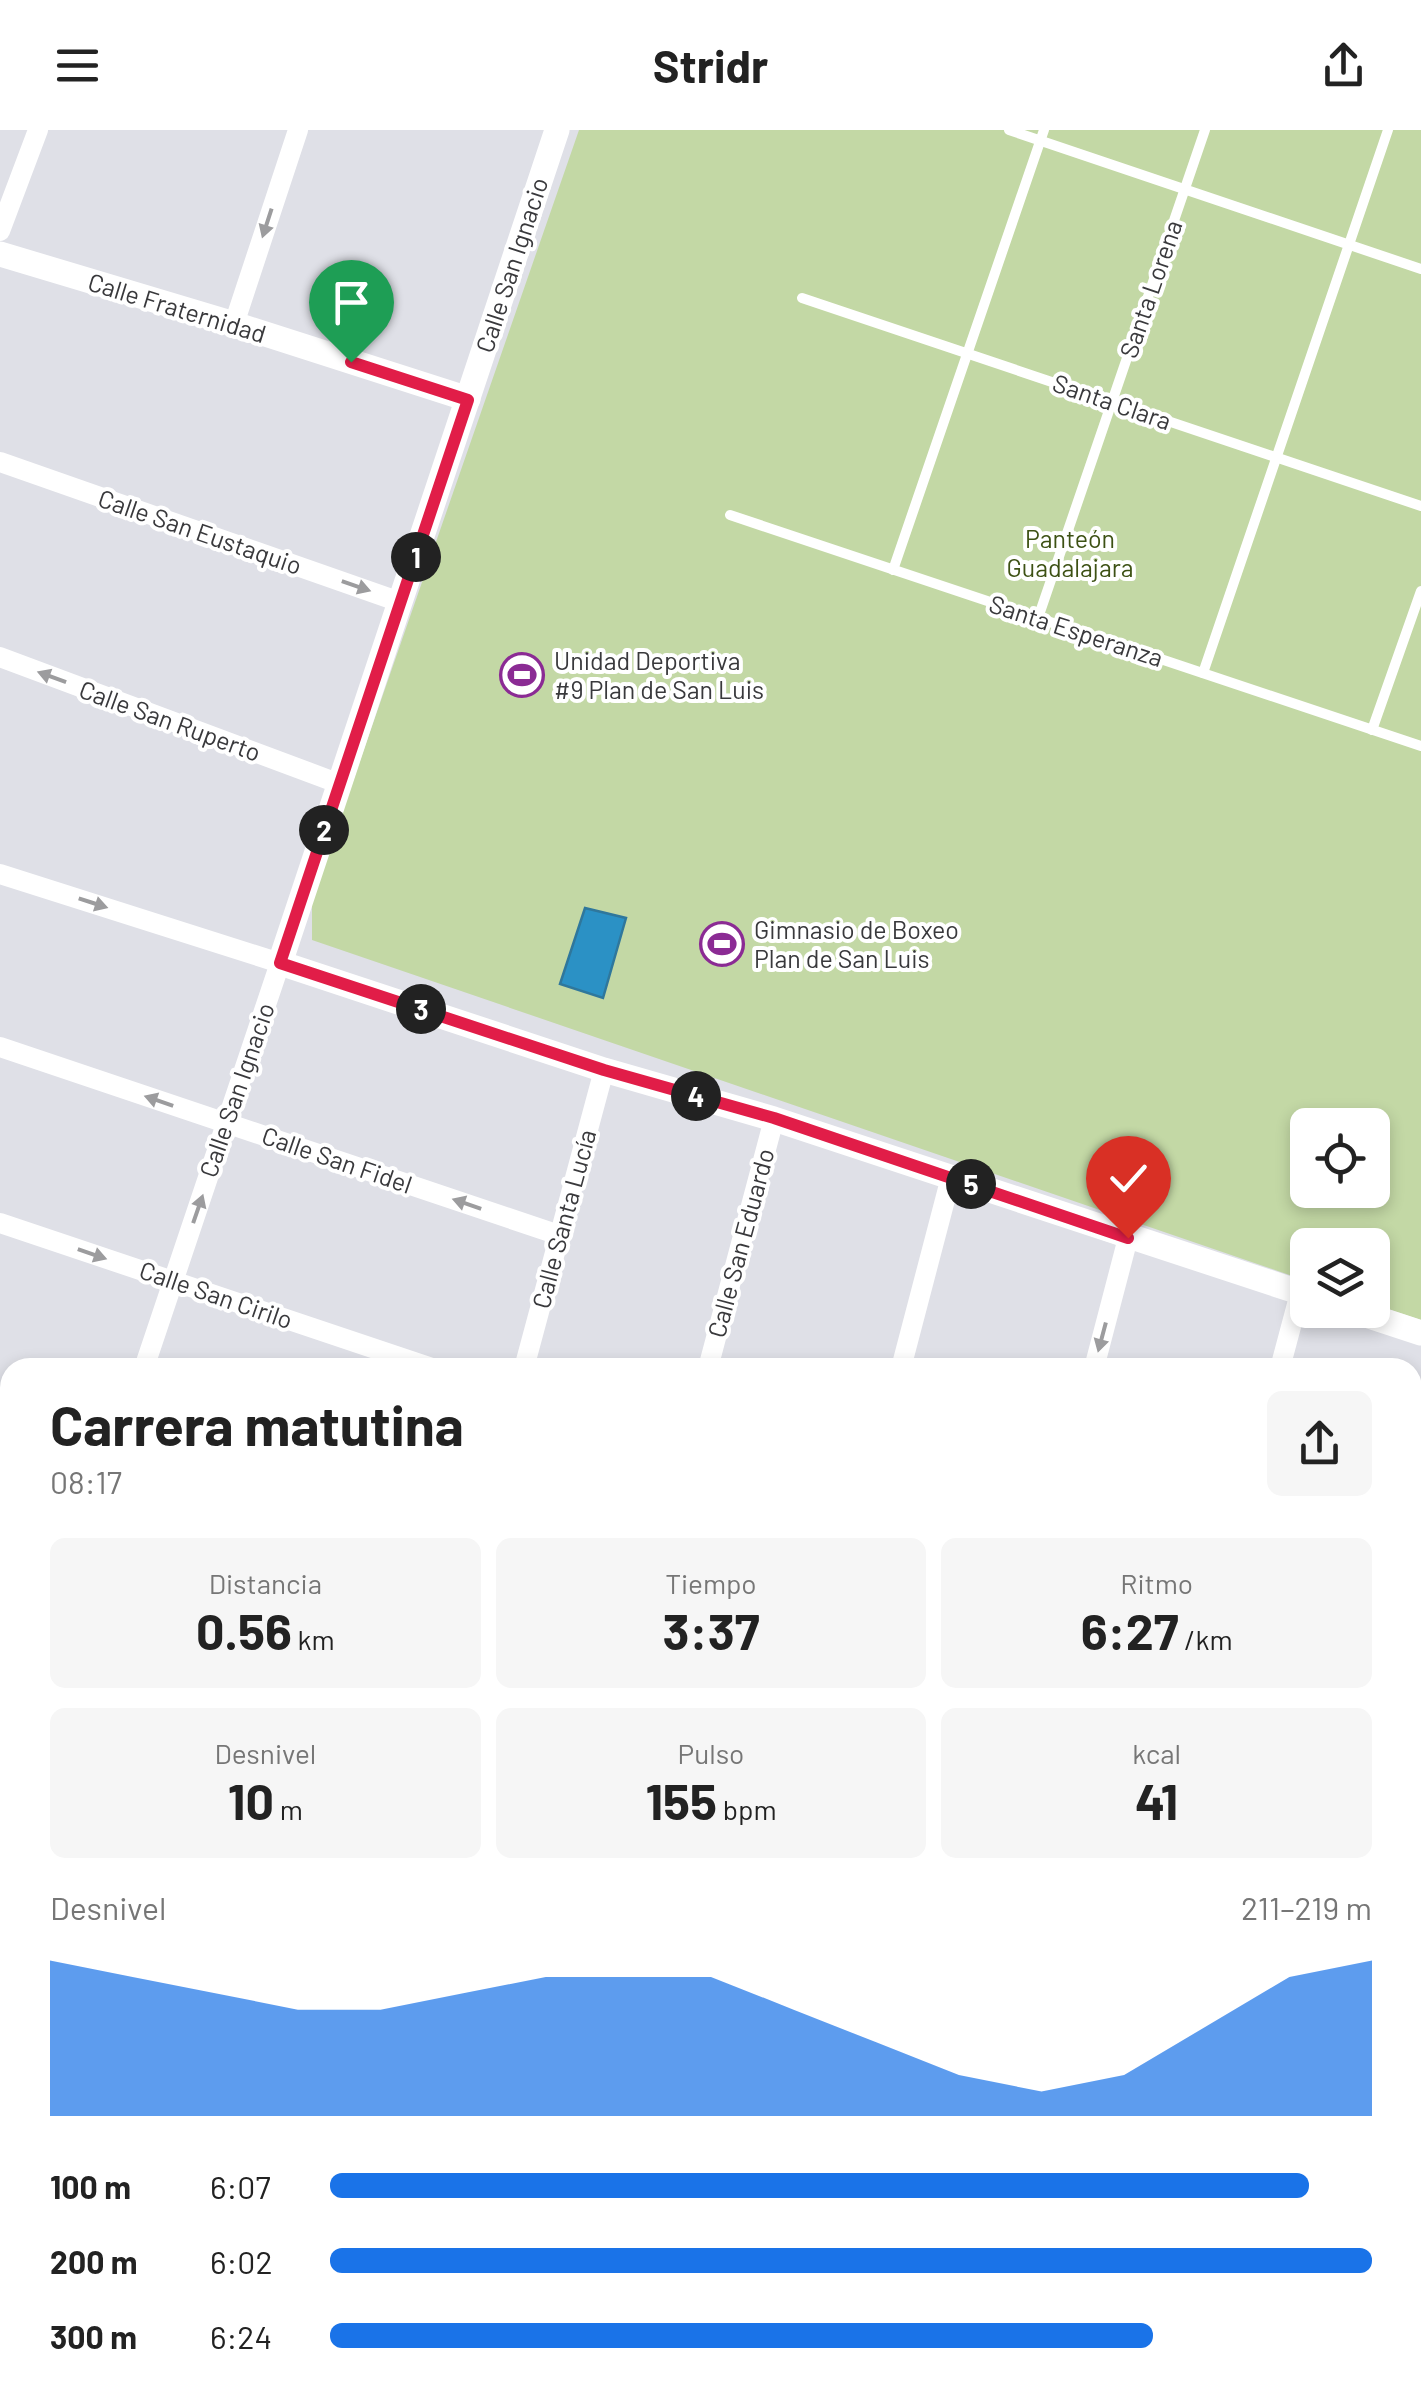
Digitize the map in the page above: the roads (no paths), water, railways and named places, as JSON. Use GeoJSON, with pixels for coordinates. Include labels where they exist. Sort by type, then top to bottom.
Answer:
{"type":"FeatureCollection","features":[{"type":"Feature","properties":{"kind":"street"},"geometry":{"type":"LineString","coordinates":[[0,231],[38,130]]}},
{"type":"Feature","properties":{"kind":"street"},"geometry":{"type":"LineString","coordinates":[[234,324],[298,130]]}},
{"type":"Feature","properties":{"kind":"street","name":"Calle San Ignacio"},"geometry":{"type":"LineString","coordinates":[[147,1358],[558,130]]}},
{"type":"Feature","properties":{"kind":"street","name":"Calle Fraternidad"},"geometry":{"type":"LineString","coordinates":[[0,254],[468,400]]}},
{"type":"Feature","properties":{"kind":"street","name":"Calle San Eustaquio"},"geometry":{"type":"LineString","coordinates":[[0,462],[400,602]]}},
{"type":"Feature","properties":{"kind":"street","name":"Calle San Ruperto"},"geometry":{"type":"LineString","coordinates":[[0,658],[340,784]]}},
{"type":"Feature","properties":{"kind":"street"},"geometry":{"type":"LineString","coordinates":[[0,874],[604,1070],[774,1118],[1290,1290]]}},
{"type":"Feature","properties":{"kind":"street","name":"Calle San Fidel"},"geometry":{"type":"LineString","coordinates":[[0,1048],[559,1236]]}},
{"type":"Feature","properties":{"kind":"street","name":"Calle Santa Lucía"},"geometry":{"type":"LineString","coordinates":[[527,1358],[604,1070]]}},
{"type":"Feature","properties":{"kind":"street","name":"Calle San Eduardo"},"geometry":{"type":"LineString","coordinates":[[711,1358],[774,1118]]}},
{"type":"Feature","properties":{"kind":"street"},"geometry":{"type":"LineString","coordinates":[[904,1358],[951,1177]]}},
{"type":"Feature","properties":{"kind":"street","name":"Calle San Cirilo"},"geometry":{"type":"LineString","coordinates":[[0,1222],[402,1358]]}},
{"type":"Feature","properties":{"kind":"street"},"geometry":{"type":"LineString","coordinates":[[1097,1358],[1128,1238]]}},
{"type":"Feature","properties":{"kind":"street"},"geometry":{"type":"LineString","coordinates":[[1390,1323],[1421,1333]]}},
{"type":"Feature","properties":{"kind":"street"},"geometry":{"type":"LineString","coordinates":[[1283,1358],[1293,1328]]}},
{"type":"Feature","properties":{"kind":"lane"},"geometry":{"type":"LineString","coordinates":[[1009,130],[1042,135],[1185,189],[1421,268]]}},
{"type":"Feature","properties":{"kind":"lane","name":"Santa Lorena"},"geometry":{"type":"LineString","coordinates":[[1038,618],[1205,130]]}},
{"type":"Feature","properties":{"kind":"lane"},"geometry":{"type":"LineString","coordinates":[[1203,673],[1388,130]]}},
{"type":"Feature","properties":{"kind":"lane"},"geometry":{"type":"LineString","coordinates":[[893,570],[1042,135]]}},
{"type":"Feature","properties":{"kind":"lane","name":"Santa Clara"},"geometry":{"type":"LineString","coordinates":[[802,298],[1421,506]]}},
{"type":"Feature","properties":{"kind":"lane","name":"Santa Esperanza"},"geometry":{"type":"LineString","coordinates":[[730,515],[1421,746]]}},
{"type":"Feature","properties":{"kind":"lane"},"geometry":{"type":"LineString","coordinates":[[1372,730],[1421,591]]}},
{"type":"Feature","properties":{"kind":"water"},"geometry":{"type":"Polygon","coordinates":[[[585,908],[626,918],[603,998],[560,984],[585,908]]]}},
{"type":"Feature","properties":{"kind":"place","name":"Unidad Deportiva #9 Plan de San Luis"},"geometry":{"type":"Point","coordinates":[522,675]}},
{"type":"Feature","properties":{"kind":"place","name":"Gimnasio de Boxeo Plan de San Luis"},"geometry":{"type":"Point","coordinates":[722,944]}},
{"type":"Feature","properties":{"kind":"park label","name":"Panteón Guadalajara"},"geometry":{"type":"Point","coordinates":[1070,554]}}]}
